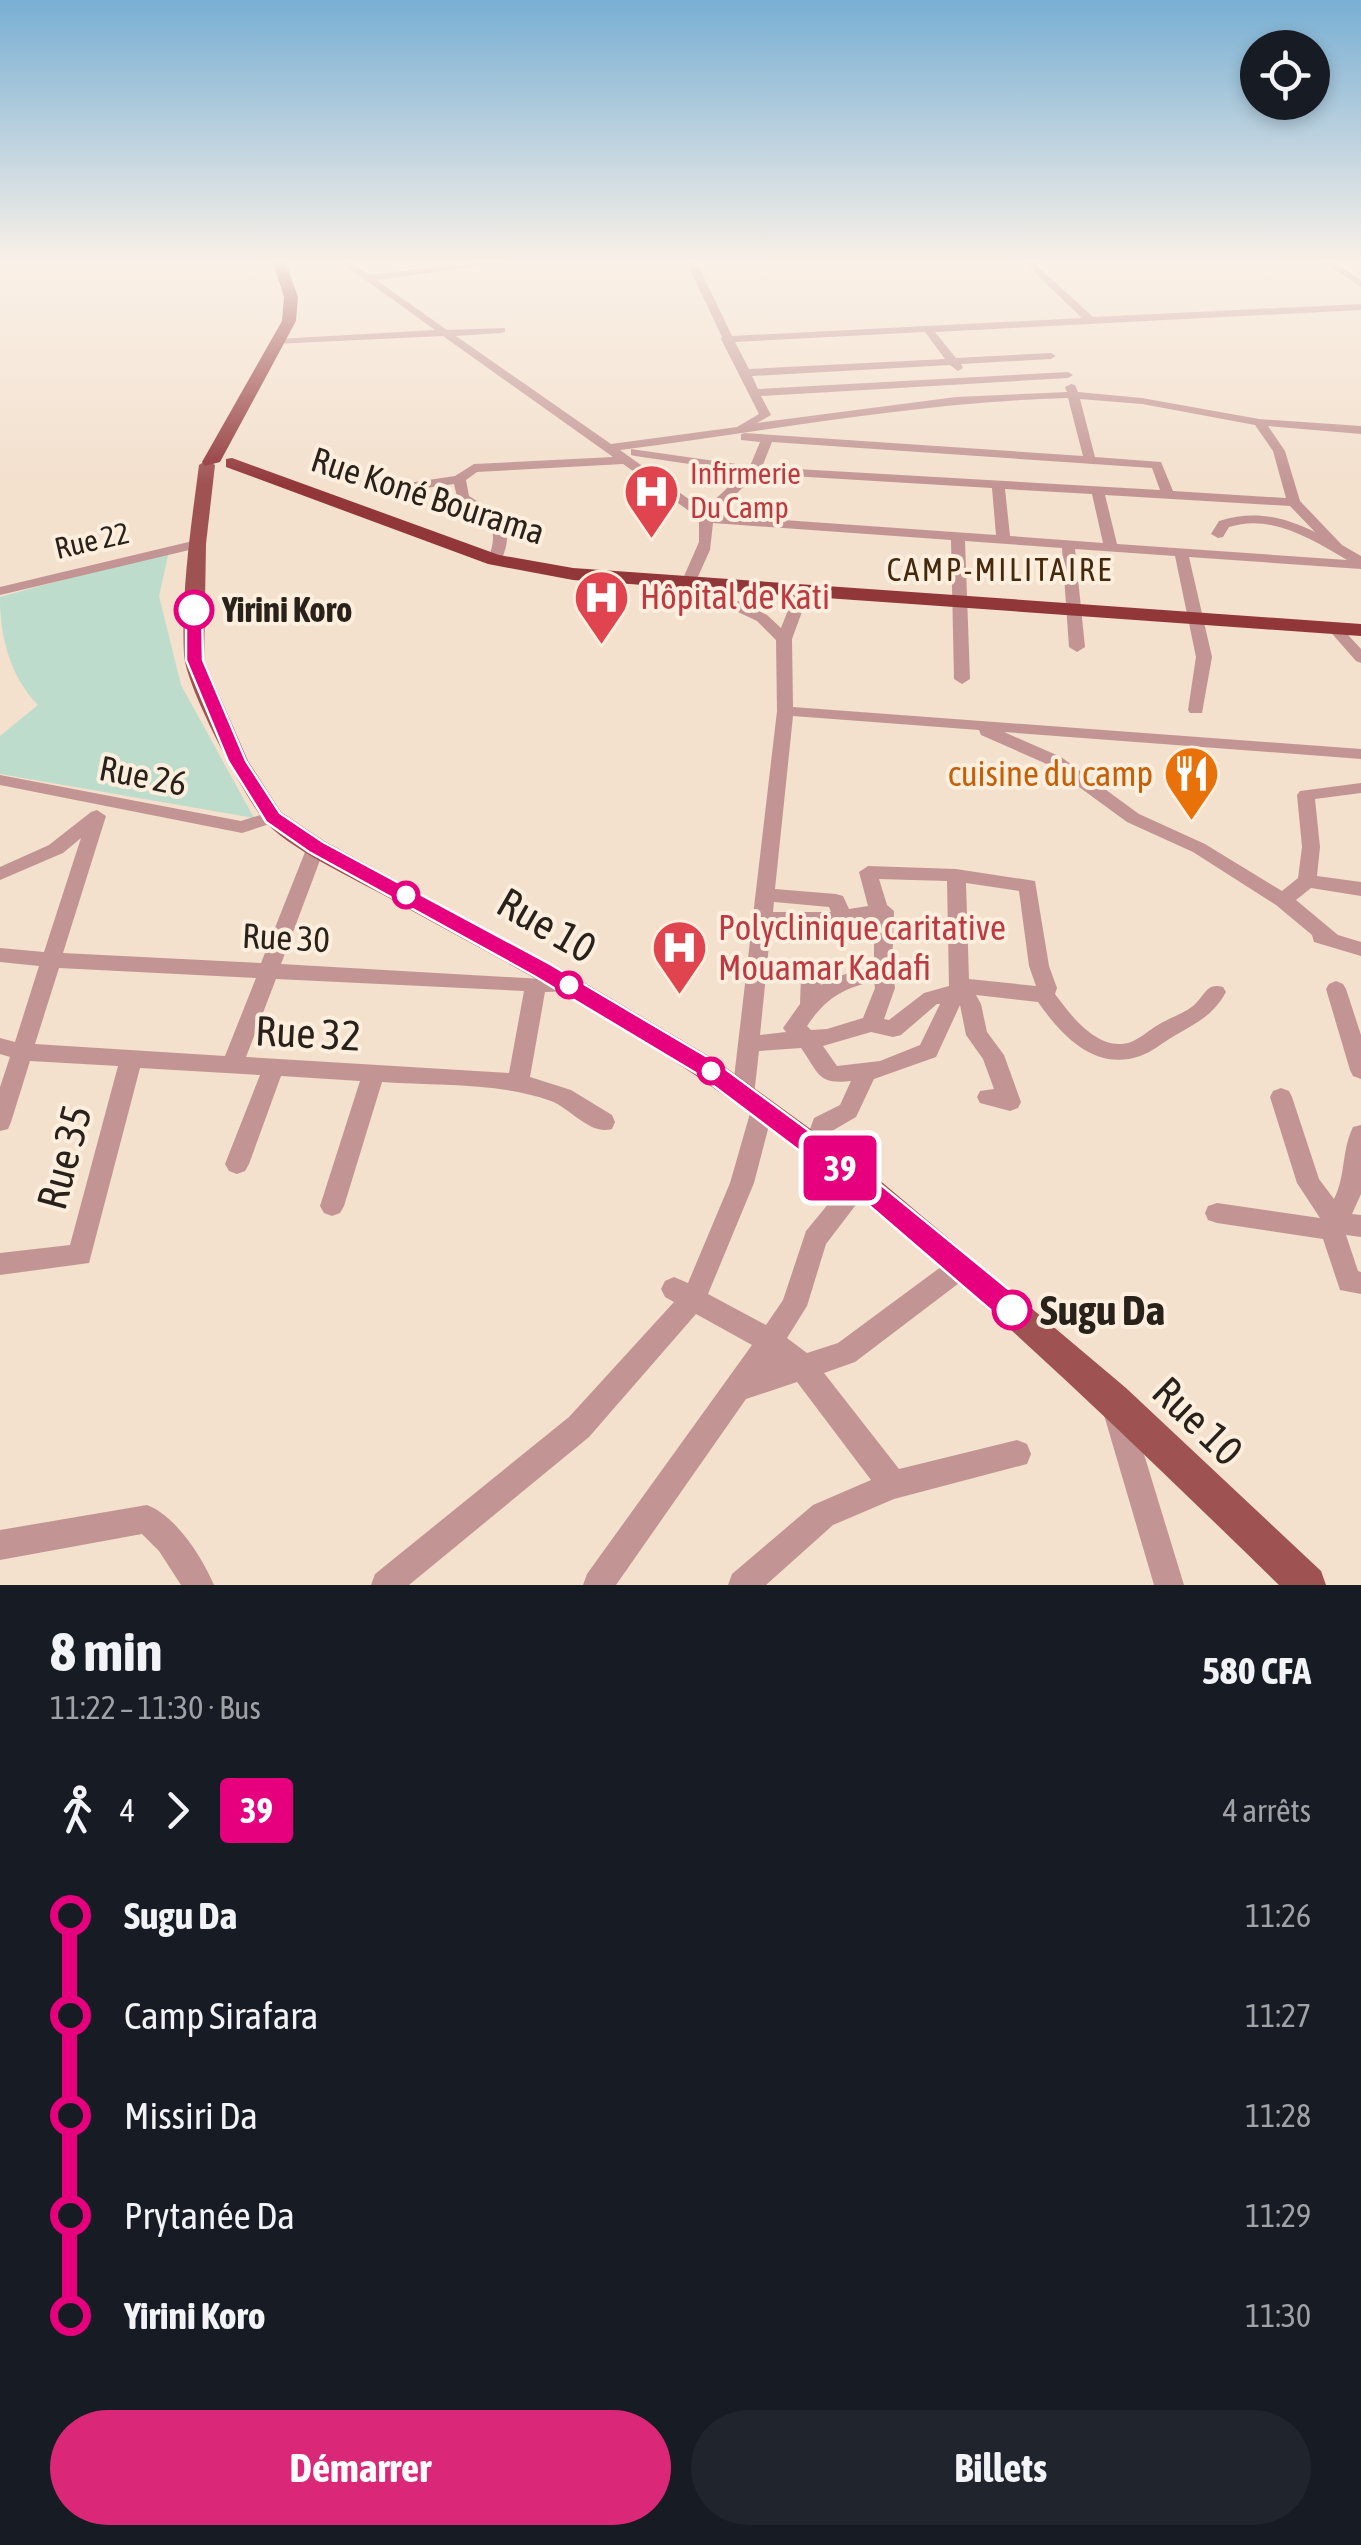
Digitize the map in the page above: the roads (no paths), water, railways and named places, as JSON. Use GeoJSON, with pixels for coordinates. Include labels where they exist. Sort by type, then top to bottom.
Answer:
{"type":"FeatureCollection","features":[{"type":"Feature","properties":{"kind":"highway"},"geometry":{"type":"LineString","coordinates":[[217,467],[222,441],[280,337]]}},
{"type":"Feature","properties":{"kind":"highway","name":"Rue Koné Bourama"},"geometry":{"type":"LineString","coordinates":[[217,467],[254,472],[494,560],[573,574],[1361,630]]}},
{"type":"Feature","properties":{"kind":"main road","name":"Rue 10"},"geometry":{"type":"LineString","coordinates":[[217,467],[198,544],[194,660],[237,761],[273,817],[316,847],[569,986],[707,1068],[815,1148],[962,1266],[1114,1400],[1307,1585]]}},
{"type":"Feature","properties":{"kind":"street"},"geometry":{"type":"LineString","coordinates":[[278,342],[371,337]]}},
{"type":"Feature","properties":{"kind":"street"},"geometry":{"type":"LineString","coordinates":[[450,337],[627,460],[707,523],[742,522],[1361,563]]}},
{"type":"Feature","properties":{"kind":"street"},"geometry":{"type":"LineString","coordinates":[[724,434],[765,415],[725,337]]}},
{"type":"Feature","properties":{"kind":"street"},"geometry":{"type":"LineString","coordinates":[[726,340],[782,337]]}},
{"type":"Feature","properties":{"kind":"street"},"geometry":{"type":"LineString","coordinates":[[839,337],[870,386]]}},
{"type":"Feature","properties":{"kind":"street"},"geometry":{"type":"LineString","coordinates":[[934,337],[968,381]]}},
{"type":"Feature","properties":{"kind":"street"},"geometry":{"type":"LineString","coordinates":[[1041,346],[1068,375],[1090,460]]}},
{"type":"Feature","properties":{"kind":"street"},"geometry":{"type":"LineString","coordinates":[[743,373],[1050,356]]}},
{"type":"Feature","properties":{"kind":"street"},"geometry":{"type":"LineString","coordinates":[[753,393],[1068,375]]}},
{"type":"Feature","properties":{"kind":"street"},"geometry":{"type":"LineString","coordinates":[[610,448],[950,402],[1073,395],[1192,409],[1259,422],[1361,430]]}},
{"type":"Feature","properties":{"kind":"street"},"geometry":{"type":"LineString","coordinates":[[1259,422],[1279,451],[1294,502],[1336,548]]}},
{"type":"Feature","properties":{"kind":"street"},"geometry":{"type":"LineString","coordinates":[[724,434],[1156,465],[1169,496]]}},
{"type":"Feature","properties":{"kind":"street"},"geometry":{"type":"LineString","coordinates":[[767,440],[754,470],[707,523],[688,582],[782,630]]}},
{"type":"Feature","properties":{"kind":"street"},"geometry":{"type":"LineString","coordinates":[[610,448],[754,470],[1294,502]]}},
{"type":"Feature","properties":{"kind":"street"},"geometry":{"type":"LineString","coordinates":[[921,450],[921,480]]}},
{"type":"Feature","properties":{"kind":"street"},"geometry":{"type":"LineString","coordinates":[[1055,458],[1062,490]]}},
{"type":"Feature","properties":{"kind":"street"},"geometry":{"type":"LineString","coordinates":[[412,486],[459,479],[474,468],[627,460]]}},
{"type":"Feature","properties":{"kind":"street"},"geometry":{"type":"LineString","coordinates":[[459,479],[463,498],[496,518],[501,528],[503,540],[494,560]]}},
{"type":"Feature","properties":{"kind":"street"},"geometry":{"type":"LineString","coordinates":[[998,486],[1004,537]]}},
{"type":"Feature","properties":{"kind":"street"},"geometry":{"type":"LineString","coordinates":[[1098,492],[1111,547]]}},
{"type":"Feature","properties":{"kind":"street"},"geometry":{"type":"LineString","coordinates":[[1203,499],[1226,556]]}},
{"type":"Feature","properties":{"kind":"street"},"geometry":{"type":"LineString","coordinates":[[1218,534],[1224,524],[1254,516],[1289,525],[1361,563]]}},
{"type":"Feature","properties":{"kind":"street"},"geometry":{"type":"LineString","coordinates":[[958,536],[962,679]]}},
{"type":"Feature","properties":{"kind":"street","name":"Rue 22"},"geometry":{"type":"LineString","coordinates":[[0,591],[198,544]]}},
{"type":"Feature","properties":{"kind":"street"},"geometry":{"type":"LineString","coordinates":[[1068,544],[1077,647]]}},
{"type":"Feature","properties":{"kind":"street"},"geometry":{"type":"LineString","coordinates":[[1181,552],[1204,657],[1196,710]]}},
{"type":"Feature","properties":{"kind":"street"},"geometry":{"type":"LineString","coordinates":[[386,1585],[579,1427],[684,1294],[742,1183],[752,1102],[748,1044],[785,711],[782,630],[802,590]]}},
{"type":"Feature","properties":{"kind":"street"},"geometry":{"type":"LineString","coordinates":[[1334,628],[1361,658]]}},
{"type":"Feature","properties":{"kind":"street"},"geometry":{"type":"LineString","coordinates":[[785,711],[1361,754]]}},
{"type":"Feature","properties":{"kind":"street"},"geometry":{"type":"LineString","coordinates":[[974,726],[1054,761],[1133,818],[1199,848],[1283,900],[1330,940]]}},
{"type":"Feature","properties":{"kind":"street","name":"Rue 26"},"geometry":{"type":"LineString","coordinates":[[0,780],[104,810],[242,827],[273,817]]}},
{"type":"Feature","properties":{"kind":"street"},"geometry":{"type":"LineString","coordinates":[[1283,900],[1307,881],[1311,847],[1306,794],[1361,788]]}},
{"type":"Feature","properties":{"kind":"street"},"geometry":{"type":"LineString","coordinates":[[1,873],[56,850],[104,810]]}},
{"type":"Feature","properties":{"kind":"street"},"geometry":{"type":"LineString","coordinates":[[0,1122],[10,1049],[50,960],[104,810]]}},
{"type":"Feature","properties":{"kind":"street"},"geometry":{"type":"LineString","coordinates":[[232,1066],[316,847]]}},
{"type":"Feature","properties":{"kind":"street"},"geometry":{"type":"LineString","coordinates":[[879,911],[868,872],[956,875],[1028,886],[1039,966],[1047,988],[1044,995]]}},
{"type":"Feature","properties":{"kind":"street"},"geometry":{"type":"LineString","coordinates":[[882,966],[875,972],[838,982],[810,1005],[794,1028],[806,1038],[832,1075],[867,1072],[928,1050],[957,989],[956,875]]}},
{"type":"Feature","properties":{"kind":"street"},"geometry":{"type":"LineString","coordinates":[[1307,881],[1361,889]]}},
{"type":"Feature","properties":{"kind":"street"},"geometry":{"type":"LineString","coordinates":[[764,894],[836,901],[843,917]]}},
{"type":"Feature","properties":{"kind":"street"},"geometry":{"type":"LineString","coordinates":[[761,918],[843,917],[884,911],[885,988],[871,1024]]}},
{"type":"Feature","properties":{"kind":"street"},"geometry":{"type":"LineString","coordinates":[[1306,932],[1361,949]]}},
{"type":"Feature","properties":{"kind":"street","name":"Rue 30"},"geometry":{"type":"LineString","coordinates":[[0,954],[50,960],[569,986]]}},
{"type":"Feature","properties":{"kind":"street"},"geometry":{"type":"LineString","coordinates":[[810,1005],[811,974]]}},
{"type":"Feature","properties":{"kind":"street"},"geometry":{"type":"LineString","coordinates":[[518,1082],[536,984]]}},
{"type":"Feature","properties":{"kind":"street"},"geometry":{"type":"LineString","coordinates":[[957,989],[970,1004],[977,1036],[993,1055],[1010,1102],[988,1097]]}},
{"type":"Feature","properties":{"kind":"street"},"geometry":{"type":"LineString","coordinates":[[748,1044],[827,1036],[871,1024],[893,1030],[931,998],[957,989],[1044,995],[1085,1040],[1099,1049],[1129,1052],[1203,1012],[1216,992]]}},
{"type":"Feature","properties":{"kind":"street"},"geometry":{"type":"LineString","coordinates":[[1336,989],[1361,1070]]}},
{"type":"Feature","properties":{"kind":"street","name":"Rue 32"},"geometry":{"type":"LineString","coordinates":[[10,1049],[131,1060],[518,1082],[563,1096],[604,1122]]}},
{"type":"Feature","properties":{"kind":"street","name":"Rue 35"},"geometry":{"type":"LineString","coordinates":[[0,1264],[80,1255],[131,1060]]}},
{"type":"Feature","properties":{"kind":"street"},"geometry":{"type":"LineString","coordinates":[[238,1164],[273,1069]]}},
{"type":"Feature","properties":{"kind":"street"},"geometry":{"type":"LineString","coordinates":[[815,1148],[822,1124],[848,1111],[867,1072]]}},
{"type":"Feature","properties":{"kind":"street"},"geometry":{"type":"LineString","coordinates":[[332,1206],[373,1075]]}},
{"type":"Feature","properties":{"kind":"street"},"geometry":{"type":"LineString","coordinates":[[1281,1097],[1309,1183],[1334,1225],[1349,1282],[1361,1283]]}},
{"type":"Feature","properties":{"kind":"street"},"geometry":{"type":"LineString","coordinates":[[1334,1225],[1355,1181],[1354,1156],[1361,1134]]}},
{"type":"Feature","properties":{"kind":"street"},"geometry":{"type":"LineString","coordinates":[[598,1585],[794,1306],[816,1240],[860,1182]]}},
{"type":"Feature","properties":{"kind":"street"},"geometry":{"type":"LineString","coordinates":[[1218,1213],[1361,1226]]}},
{"type":"Feature","properties":{"kind":"street"},"geometry":{"type":"LineString","coordinates":[[737,1389],[846,1353],[962,1266]]}},
{"type":"Feature","properties":{"kind":"street"},"geometry":{"type":"LineString","coordinates":[[684,1294],[770,1341],[801,1366],[894,1484]]}},
{"type":"Feature","properties":{"kind":"street"},"geometry":{"type":"LineString","coordinates":[[1114,1400],[1169,1585]]}},
{"type":"Feature","properties":{"kind":"street"},"geometry":{"type":"LineString","coordinates":[[742,1585],[823,1514],[894,1484],[1017,1454]]}},
{"type":"Feature","properties":{"kind":"street"},"geometry":{"type":"LineString","coordinates":[[0,1545],[148,1519],[199,1585]]}},
{"type":"Feature","properties":{"kind":"place","name":"Infirmerie Du Camp"},"geometry":{"type":"Point","coordinates":[651,540]}},
{"type":"Feature","properties":{"kind":"place","name":"Yirini Koro"},"geometry":{"type":"Point","coordinates":[194,610]}},
{"type":"Feature","properties":{"kind":"place","name":"Hôpital de Kati"},"geometry":{"type":"Point","coordinates":[601,646]}},
{"type":"Feature","properties":{"kind":"place","name":"cuisine du camp"},"geometry":{"type":"Point","coordinates":[1192,823]}},
{"type":"Feature","properties":{"kind":"place","name":"Polyclinique caritative Mouamar Kadafi"},"geometry":{"type":"Point","coordinates":[679,997]}},
{"type":"Feature","properties":{"kind":"place","name":"Sugu Da"},"geometry":{"type":"Point","coordinates":[1012,1310]}},
{"type":"Feature","properties":{"kind":"district","name":"CAMP-MILITAIRE"},"geometry":{"type":"Point","coordinates":[1000,570]}}]}
